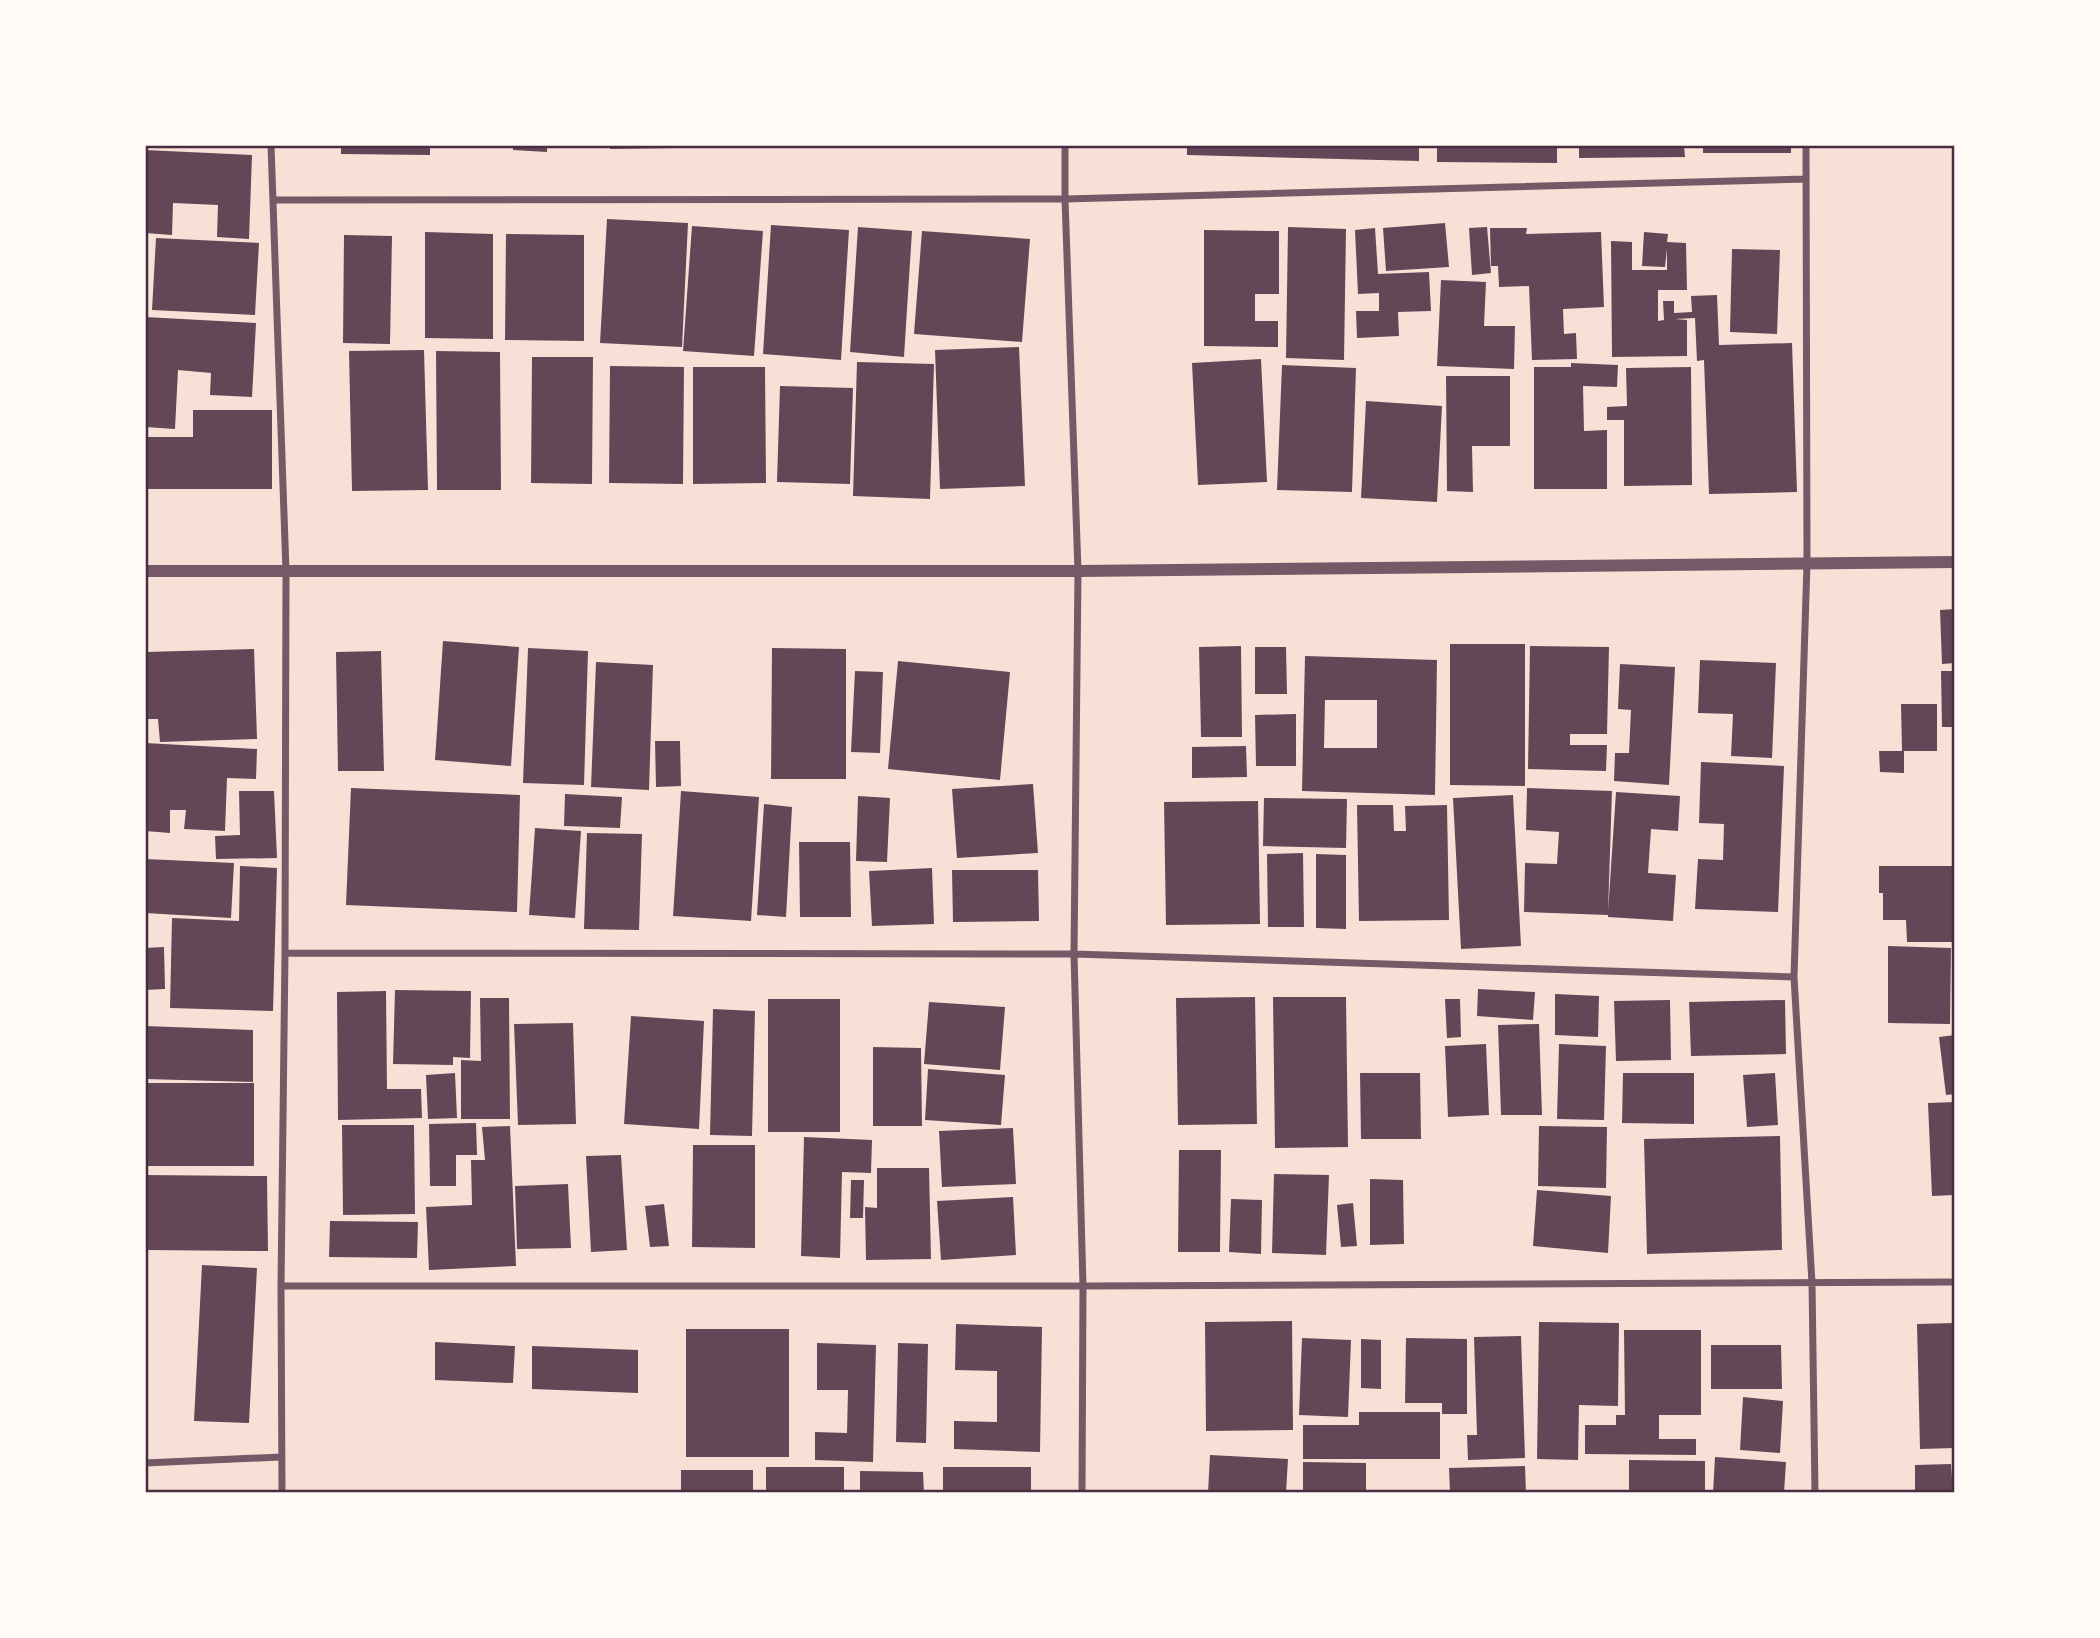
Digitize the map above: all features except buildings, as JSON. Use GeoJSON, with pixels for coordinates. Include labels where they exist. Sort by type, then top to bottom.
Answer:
{"type":"FeatureCollection","features":[{"type":"Feature","properties":{"kind":"street"},"geometry":{"type":"LineString","coordinates":[[271,145],[286,571],[282,1493]]}},
{"type":"Feature","properties":{"kind":"street"},"geometry":{"type":"LineString","coordinates":[[1065,145],[1078,571],[1074,954],[1083,1286],[1082,1493]]}},
{"type":"Feature","properties":{"kind":"street"},"geometry":{"type":"LineString","coordinates":[[1806,145],[1807,563],[1794,976],[1812,1283],[1815,1493]]}},
{"type":"Feature","properties":{"kind":"street"},"geometry":{"type":"LineString","coordinates":[[274,200],[1065,199],[1805,179]]}},
{"type":"Feature","properties":{"kind":"street"},"geometry":{"type":"LineString","coordinates":[[145,571],[1078,571],[1955,562]]}},
{"type":"Feature","properties":{"kind":"street"},"geometry":{"type":"LineString","coordinates":[[285,953],[1074,954],[1794,976]]}},
{"type":"Feature","properties":{"kind":"street"},"geometry":{"type":"LineString","coordinates":[[281,1286],[1955,1282]]}},
{"type":"Feature","properties":{"kind":"street"},"geometry":{"type":"LineString","coordinates":[[145,1463],[281,1457]]}}]}
